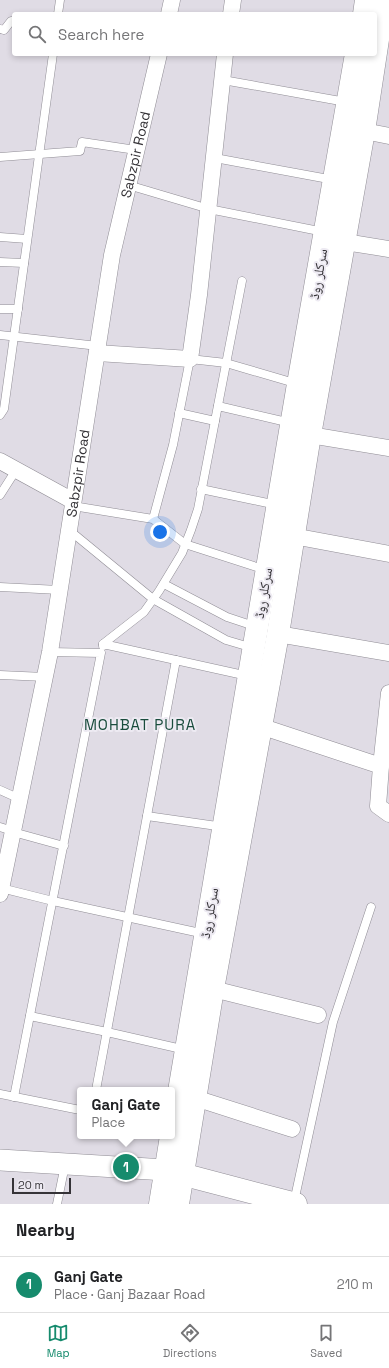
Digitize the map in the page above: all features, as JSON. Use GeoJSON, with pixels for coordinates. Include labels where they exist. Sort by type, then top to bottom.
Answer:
{"type":"FeatureCollection","features":[{"type":"Feature","properties":{"kind":"main road"},"geometry":{"type":"LineString","coordinates":[[366,0],[373,12]]}},
{"type":"Feature","properties":{"kind":"main road"},"geometry":{"type":"LineString","coordinates":[[377,19],[384,0]]}},
{"type":"Feature","properties":{"kind":"main road","name":"سرکلر روڈ"},"geometry":{"type":"LineString","coordinates":[[175,1114],[186,1050],[205,988],[206,935],[224,827],[251,723],[249,676],[278,505],[298,430],[298,384],[356,56]]}},
{"type":"Feature","properties":{"kind":"main road"},"geometry":{"type":"LineString","coordinates":[[178,1204],[174,1172],[195,1098],[205,988],[251,723],[278,634],[293,536],[298,430],[344,242],[364,131],[373,56]]}},
{"type":"Feature","properties":{"kind":"main road"},"geometry":{"type":"LineString","coordinates":[[343,128],[364,131]]}},
{"type":"Feature","properties":{"kind":"main road","name":"سرکلر روڈ"},"geometry":{"type":"LineString","coordinates":[[160,1204],[174,1172],[172,1139]]}},
{"type":"Feature","properties":{"kind":"main road"},"geometry":{"type":"LineString","coordinates":[[174,1172],[295,1204]]}},
{"type":"Feature","properties":{"kind":"street"},"geometry":{"type":"LineString","coordinates":[[169,12],[172,0]]}},
{"type":"Feature","properties":{"kind":"street"},"geometry":{"type":"LineString","coordinates":[[231,12],[233,0]]}},
{"type":"Feature","properties":{"kind":"street","name":"Sabzpir Road"},"geometry":{"type":"LineString","coordinates":[[0,891],[9,830],[20,799],[50,652],[112,254],[159,56]]}},
{"type":"Feature","properties":{"kind":"street"},"geometry":{"type":"LineString","coordinates":[[97,349],[190,359],[199,295],[226,56]]}},
{"type":"Feature","properties":{"kind":"street"},"geometry":{"type":"LineString","coordinates":[[364,131],[389,136]]}},
{"type":"Feature","properties":{"kind":"street"},"geometry":{"type":"LineString","coordinates":[[344,242],[389,249]]}},
{"type":"Feature","properties":{"kind":"street"},"geometry":{"type":"LineString","coordinates":[[298,430],[389,448]]}},
{"type":"Feature","properties":{"kind":"street"},"geometry":{"type":"LineString","coordinates":[[0,461],[73,504]]}},
{"type":"Feature","properties":{"kind":"street"},"geometry":{"type":"LineString","coordinates":[[293,536],[389,554]]}},
{"type":"Feature","properties":{"kind":"street"},"geometry":{"type":"LineString","coordinates":[[278,634],[389,653]]}},
{"type":"Feature","properties":{"kind":"street"},"geometry":{"type":"LineString","coordinates":[[389,692],[387,729],[381,766],[378,806],[389,814]]}},
{"type":"Feature","properties":{"kind":"street"},"geometry":{"type":"LineString","coordinates":[[251,723],[381,766]]}},
{"type":"Feature","properties":{"kind":"street"},"geometry":{"type":"LineString","coordinates":[[205,988],[318,1015]]}},
{"type":"Feature","properties":{"kind":"street"},"geometry":{"type":"LineString","coordinates":[[195,1098],[292,1128]]}},
{"type":"Feature","properties":{"kind":"street"},"geometry":{"type":"LineString","coordinates":[[0,1160],[174,1172]]}},
{"type":"Feature","properties":{"kind":"lane"},"geometry":{"type":"LineString","coordinates":[[58,12],[60,0]]}},
{"type":"Feature","properties":{"kind":"lane"},"geometry":{"type":"LineString","coordinates":[[0,29],[4,30],[10,21],[12,21]]}},
{"type":"Feature","properties":{"kind":"lane"},"geometry":{"type":"LineString","coordinates":[[0,415],[4,409],[53,56]]}},
{"type":"Feature","properties":{"kind":"lane"},"geometry":{"type":"LineString","coordinates":[[223,80],[348,102]]}},
{"type":"Feature","properties":{"kind":"lane"},"geometry":{"type":"LineString","coordinates":[[0,157],[80,151],[82,142],[136,150]]}},
{"type":"Feature","properties":{"kind":"lane"},"geometry":{"type":"LineString","coordinates":[[215,158],[334,180]]}},
{"type":"Feature","properties":{"kind":"lane"},"geometry":{"type":"LineString","coordinates":[[128,185],[209,209],[325,232]]}},
{"type":"Feature","properties":{"kind":"lane"},"geometry":{"type":"LineString","coordinates":[[0,237],[27,239]]}},
{"type":"Feature","properties":{"kind":"lane"},"geometry":{"type":"LineString","coordinates":[[0,262],[24,263]]}},
{"type":"Feature","properties":{"kind":"lane"},"geometry":{"type":"LineString","coordinates":[[14,1097],[103,644],[144,612],[164,584],[186,544],[198,509],[242,281]]}},
{"type":"Feature","properties":{"kind":"lane"},"geometry":{"type":"LineString","coordinates":[[0,309],[18,309]]}},
{"type":"Feature","properties":{"kind":"lane"},"geometry":{"type":"LineString","coordinates":[[0,335],[97,349]]}},
{"type":"Feature","properties":{"kind":"lane"},"geometry":{"type":"LineString","coordinates":[[153,519],[173,445],[190,359],[226,363],[298,384]]}},
{"type":"Feature","properties":{"kind":"lane"},"geometry":{"type":"LineString","coordinates":[[218,406],[298,430]]}},
{"type":"Feature","properties":{"kind":"lane"},"geometry":{"type":"LineString","coordinates":[[180,413],[215,421]]}},
{"type":"Feature","properties":{"kind":"lane"},"geometry":{"type":"LineString","coordinates":[[0,495],[16,470]]}},
{"type":"Feature","properties":{"kind":"lane"},"geometry":{"type":"LineString","coordinates":[[201,489],[278,505]]}},
{"type":"Feature","properties":{"kind":"lane"},"geometry":{"type":"LineString","coordinates":[[73,504],[153,519],[186,544],[267,570]]}},
{"type":"Feature","properties":{"kind":"lane"},"geometry":{"type":"LineString","coordinates":[[69,530],[153,599],[226,640],[254,648]]}},
{"type":"Feature","properties":{"kind":"lane"},"geometry":{"type":"LineString","coordinates":[[164,584],[227,617],[258,627]]}},
{"type":"Feature","properties":{"kind":"lane"},"geometry":{"type":"LineString","coordinates":[[0,587],[59,590]]}},
{"type":"Feature","properties":{"kind":"lane"},"geometry":{"type":"LineString","coordinates":[[103,644],[249,676]]}},
{"type":"Feature","properties":{"kind":"lane"},"geometry":{"type":"LineString","coordinates":[[50,652],[101,653]]}},
{"type":"Feature","properties":{"kind":"lane"},"geometry":{"type":"LineString","coordinates":[[97,1087],[176,660]]}},
{"type":"Feature","properties":{"kind":"lane"},"geometry":{"type":"LineString","coordinates":[[0,675],[45,677]]}},
{"type":"Feature","properties":{"kind":"lane"},"geometry":{"type":"LineString","coordinates":[[0,790],[20,799]]}},
{"type":"Feature","properties":{"kind":"lane"},"geometry":{"type":"LineString","coordinates":[[147,816],[224,827]]}},
{"type":"Feature","properties":{"kind":"lane"},"geometry":{"type":"LineString","coordinates":[[9,830],[64,846]]}},
{"type":"Feature","properties":{"kind":"lane"},"geometry":{"type":"LineString","coordinates":[[0,891],[128,917],[206,935]]}},
{"type":"Feature","properties":{"kind":"lane"},"geometry":{"type":"LineString","coordinates":[[295,1204],[333,1022],[371,907]]}},
{"type":"Feature","properties":{"kind":"lane"},"geometry":{"type":"LineString","coordinates":[[30,1016],[186,1050]]}},
{"type":"Feature","properties":{"kind":"lane"},"geometry":{"type":"LineString","coordinates":[[0,1094],[77,1109]]}},
{"type":"Feature","properties":{"kind":"lane"},"geometry":{"type":"LineString","coordinates":[[56,1204],[65,1164]]}},
{"type":"Feature","properties":{"kind":"place","name":"Ganj Gate"},"geometry":{"type":"Point","coordinates":[126,1167]}},
{"type":"Feature","properties":{"kind":"district","name":"MOHBAT PURA"},"geometry":{"type":"Point","coordinates":[140,724]}}]}
